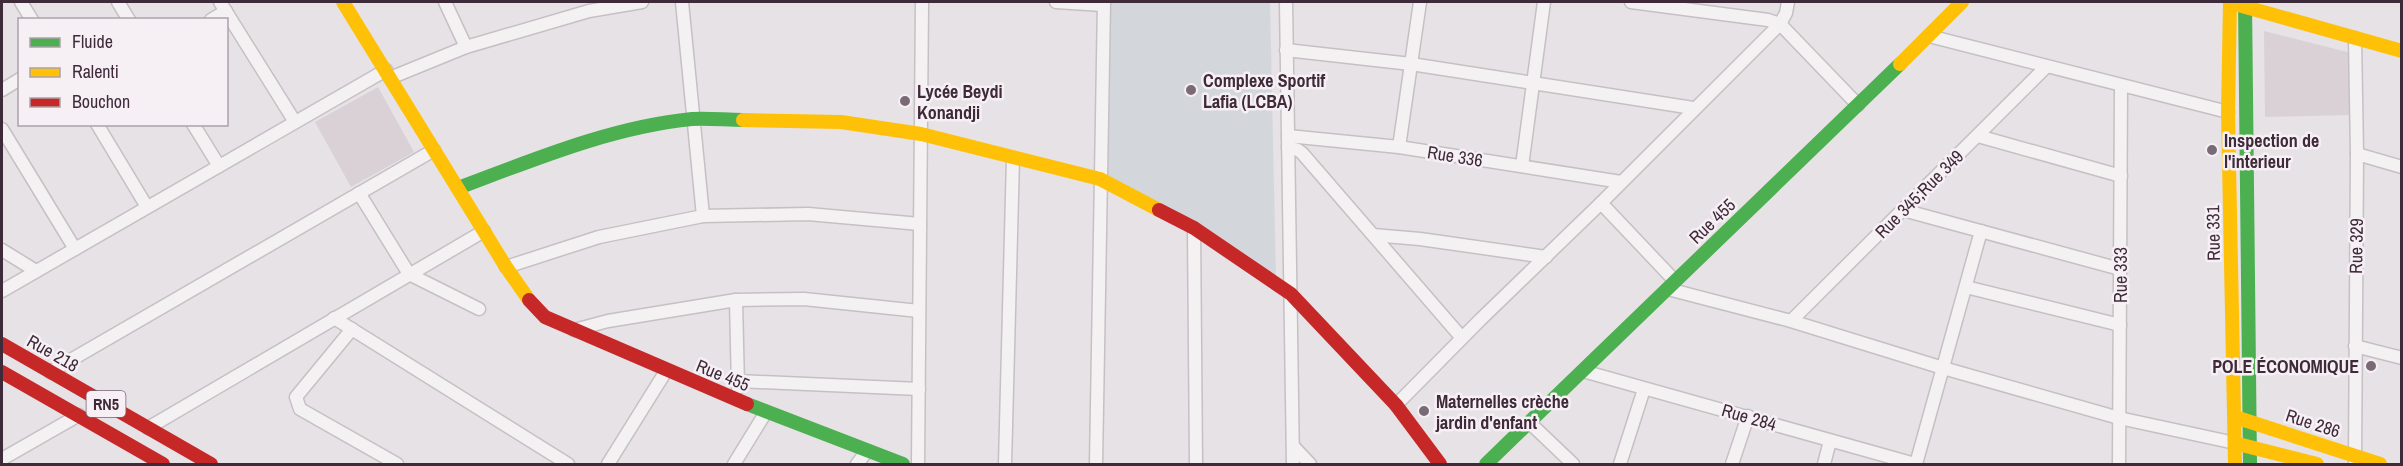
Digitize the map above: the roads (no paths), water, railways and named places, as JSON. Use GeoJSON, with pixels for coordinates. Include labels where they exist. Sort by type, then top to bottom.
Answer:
{"type":"FeatureCollection","features":[{"type":"Feature","properties":{"kind":"main road"},"geometry":{"type":"LineString","coordinates":[[343,2],[506,267]]}},
{"type":"Feature","properties":{"kind":"main road","name":"Rue 455"},"geometry":{"type":"LineString","coordinates":[[1486,465],[1962,2]]}},
{"type":"Feature","properties":{"kind":"main road"},"geometry":{"type":"LineString","coordinates":[[2229,2],[2245,4],[2402,51]]}},
{"type":"Feature","properties":{"kind":"main road","name":"Rue 331"},"geometry":{"type":"LineString","coordinates":[[2229,2],[2228,112],[2235,465]]}},
{"type":"Feature","properties":{"kind":"main road"},"geometry":{"type":"LineString","coordinates":[[2269,2],[2402,40]]}},
{"type":"Feature","properties":{"kind":"main road","name":"Rue 331"},"geometry":{"type":"LineString","coordinates":[[2245,4],[2250,465]]}},
{"type":"Feature","properties":{"kind":"main road"},"geometry":{"type":"LineString","coordinates":[[458,188],[567,148],[662,124],[694,119],[841,122],[921,134],[1100,179],[1194,228],[1290,294],[1396,405],[1440,465]]}},
{"type":"Feature","properties":{"kind":"main road","name":"Rue 455"},"geometry":{"type":"LineString","coordinates":[[506,267],[535,308],[545,317],[666,371],[903,465]]}},
{"type":"Feature","properties":{"kind":"main road","name":"Rue 218"},"geometry":{"type":"LineString","coordinates":[[2,344],[209,464]]}},
{"type":"Feature","properties":{"kind":"main road","name":"RN5"},"geometry":{"type":"LineString","coordinates":[[2,372],[163,465]]}},
{"type":"Feature","properties":{"kind":"main road","name":"Rue 286"},"geometry":{"type":"LineString","coordinates":[[2234,418],[2355,460],[2380,465]]}},
{"type":"Feature","properties":{"kind":"main road"},"geometry":{"type":"LineString","coordinates":[[2235,443],[2317,465]]}},
{"type":"Feature","properties":{"kind":"street"},"geometry":{"type":"LineString","coordinates":[[21,2],[31,18]]}},
{"type":"Feature","properties":{"kind":"street"},"geometry":{"type":"LineString","coordinates":[[118,2],[128,18]]}},
{"type":"Feature","properties":{"kind":"street"},"geometry":{"type":"LineString","coordinates":[[445,2],[466,47]]}},
{"type":"Feature","properties":{"kind":"street"},"geometry":{"type":"LineString","coordinates":[[2,291],[295,123],[388,74],[588,6],[642,2]]}},
{"type":"Feature","properties":{"kind":"street"},"geometry":{"type":"LineString","coordinates":[[682,2],[704,216]]}},
{"type":"Feature","properties":{"kind":"street"},"geometry":{"type":"LineString","coordinates":[[918,465],[922,2]]}},
{"type":"Feature","properties":{"kind":"street"},"geometry":{"type":"LineString","coordinates":[[1056,2],[1103,3],[1096,465]]}},
{"type":"Feature","properties":{"kind":"street"},"geometry":{"type":"LineString","coordinates":[[1286,2],[1293,465]]}},
{"type":"Feature","properties":{"kind":"street"},"geometry":{"type":"LineString","coordinates":[[1399,147],[1420,2]]}},
{"type":"Feature","properties":{"kind":"street"},"geometry":{"type":"LineString","coordinates":[[1522,166],[1544,2]]}},
{"type":"Feature","properties":{"kind":"street"},"geometry":{"type":"LineString","coordinates":[[1631,2],[1768,20],[1780,24],[1858,105]]}},
{"type":"Feature","properties":{"kind":"street"},"geometry":{"type":"LineString","coordinates":[[1396,405],[1780,24],[1786,13],[1788,2]]}},
{"type":"Feature","properties":{"kind":"street"},"geometry":{"type":"LineString","coordinates":[[213,18],[223,6],[295,123]]}},
{"type":"Feature","properties":{"kind":"street"},"geometry":{"type":"LineString","coordinates":[[1929,36],[2228,112]]}},
{"type":"Feature","properties":{"kind":"street","name":"Rue 329"},"geometry":{"type":"LineString","coordinates":[[2355,38],[2357,154],[2355,460]]}},
{"type":"Feature","properties":{"kind":"street"},"geometry":{"type":"LineString","coordinates":[[1286,50],[1412,64],[1693,108]]}},
{"type":"Feature","properties":{"kind":"street","name":"Rue 345;Rue 349"},"geometry":{"type":"LineString","coordinates":[[1791,321],[2046,67]]}},
{"type":"Feature","properties":{"kind":"street"},"geometry":{"type":"LineString","coordinates":[[2,90],[18,80]]}},
{"type":"Feature","properties":{"kind":"street","name":"Rue 333"},"geometry":{"type":"LineString","coordinates":[[2119,465],[2121,86]]}},
{"type":"Feature","properties":{"kind":"street"},"geometry":{"type":"LineString","coordinates":[[98,126],[147,207]]}},
{"type":"Feature","properties":{"kind":"street"},"geometry":{"type":"LineString","coordinates":[[194,126],[219,166]]}},
{"type":"Feature","properties":{"kind":"street"},"geometry":{"type":"LineString","coordinates":[[2,129],[75,249]]}},
{"type":"Feature","properties":{"kind":"street"},"geometry":{"type":"LineString","coordinates":[[1978,136],[2121,176]]}},
{"type":"Feature","properties":{"kind":"street"},"geometry":{"type":"LineString","coordinates":[[1288,141],[1302,153],[1462,338]]}},
{"type":"Feature","properties":{"kind":"street","name":"Rue 336"},"geometry":{"type":"LineString","coordinates":[[1288,141],[1399,147],[1621,182]]}},
{"type":"Feature","properties":{"kind":"street"},"geometry":{"type":"LineString","coordinates":[[50,372],[434,150]]}},
{"type":"Feature","properties":{"kind":"street"},"geometry":{"type":"LineString","coordinates":[[2357,154],[2402,166]]}},
{"type":"Feature","properties":{"kind":"street"},"geometry":{"type":"LineString","coordinates":[[1005,465],[1013,158]]}},
{"type":"Feature","properties":{"kind":"street"},"geometry":{"type":"LineString","coordinates":[[359,193],[410,274],[479,309]]}},
{"type":"Feature","properties":{"kind":"street"},"geometry":{"type":"LineString","coordinates":[[1601,203],[1671,285],[1943,368],[2120,418],[2235,443]]}},
{"type":"Feature","properties":{"kind":"street"},"geometry":{"type":"LineString","coordinates":[[1903,210],[2120,269]]}},
{"type":"Feature","properties":{"kind":"street"},"geometry":{"type":"LineString","coordinates":[[506,267],[599,237],[704,216],[808,214],[920,224]]}},
{"type":"Feature","properties":{"kind":"street"},"geometry":{"type":"LineString","coordinates":[[1194,228],[1196,465]]}},
{"type":"Feature","properties":{"kind":"street"},"geometry":{"type":"LineString","coordinates":[[148,428],[484,231]]}},
{"type":"Feature","properties":{"kind":"street"},"geometry":{"type":"LineString","coordinates":[[1916,465],[1982,231]]}},
{"type":"Feature","properties":{"kind":"street"},"geometry":{"type":"LineString","coordinates":[[1373,235],[1420,239],[1545,257]]}},
{"type":"Feature","properties":{"kind":"street"},"geometry":{"type":"LineString","coordinates":[[2,250],[36,271]]}},
{"type":"Feature","properties":{"kind":"street"},"geometry":{"type":"LineString","coordinates":[[1966,287],[2120,324]]}},
{"type":"Feature","properties":{"kind":"street"},"geometry":{"type":"LineString","coordinates":[[573,330],[608,321],[735,300],[804,299],[919,311]]}},
{"type":"Feature","properties":{"kind":"street"},"geometry":{"type":"LineString","coordinates":[[735,300],[739,401]]}},
{"type":"Feature","properties":{"kind":"street"},"geometry":{"type":"LineString","coordinates":[[333,318],[568,465]]}},
{"type":"Feature","properties":{"kind":"street"},"geometry":{"type":"LineString","coordinates":[[352,329],[296,397],[296,403],[300,409],[397,465]]}},
{"type":"Feature","properties":{"kind":"street"},"geometry":{"type":"LineString","coordinates":[[2355,346],[2402,358]]}},
{"type":"Feature","properties":{"kind":"street"},"geometry":{"type":"LineString","coordinates":[[608,465],[666,371]]}},
{"type":"Feature","properties":{"kind":"street","name":"Rue 284"},"geometry":{"type":"LineString","coordinates":[[1583,371],[1916,465]]}},
{"type":"Feature","properties":{"kind":"street"},"geometry":{"type":"LineString","coordinates":[[738,381],[919,389]]}},
{"type":"Feature","properties":{"kind":"street"},"geometry":{"type":"LineString","coordinates":[[1620,465],[1644,389]]}},
{"type":"Feature","properties":{"kind":"street"},"geometry":{"type":"LineString","coordinates":[[734,465],[766,412]]}},
{"type":"Feature","properties":{"kind":"street"},"geometry":{"type":"LineString","coordinates":[[2,459],[79,415]]}},
{"type":"Feature","properties":{"kind":"street"},"geometry":{"type":"LineString","coordinates":[[1732,465],[1748,416]]}},
{"type":"Feature","properties":{"kind":"street"},"geometry":{"type":"LineString","coordinates":[[1530,423],[1573,465]]}},
{"type":"Feature","properties":{"kind":"street"},"geometry":{"type":"LineString","coordinates":[[1824,465],[1830,441]]}},
{"type":"Feature","properties":{"kind":"street"},"geometry":{"type":"LineString","coordinates":[[1293,446],[1310,465]]}},
{"type":"Feature","properties":{"kind":"street"},"geometry":{"type":"LineString","coordinates":[[857,465],[867,451]]}},
{"type":"Feature","properties":{"kind":"place","name":"Complexe Sportif Lafia (LCBA)"},"geometry":{"type":"Point","coordinates":[1191,90]}},
{"type":"Feature","properties":{"kind":"place","name":"Lycée Beydi Konandji"},"geometry":{"type":"Point","coordinates":[905,101]}},
{"type":"Feature","properties":{"kind":"place","name":"Inspection de l'interieur"},"geometry":{"type":"Point","coordinates":[2212,150]}},
{"type":"Feature","properties":{"kind":"place","name":"POLE ÉCONOMIQUE"},"geometry":{"type":"Point","coordinates":[2371,366]}},
{"type":"Feature","properties":{"kind":"place","name":"Maternelles crèche jardin d'enfant"},"geometry":{"type":"Point","coordinates":[1424,411]}}]}
